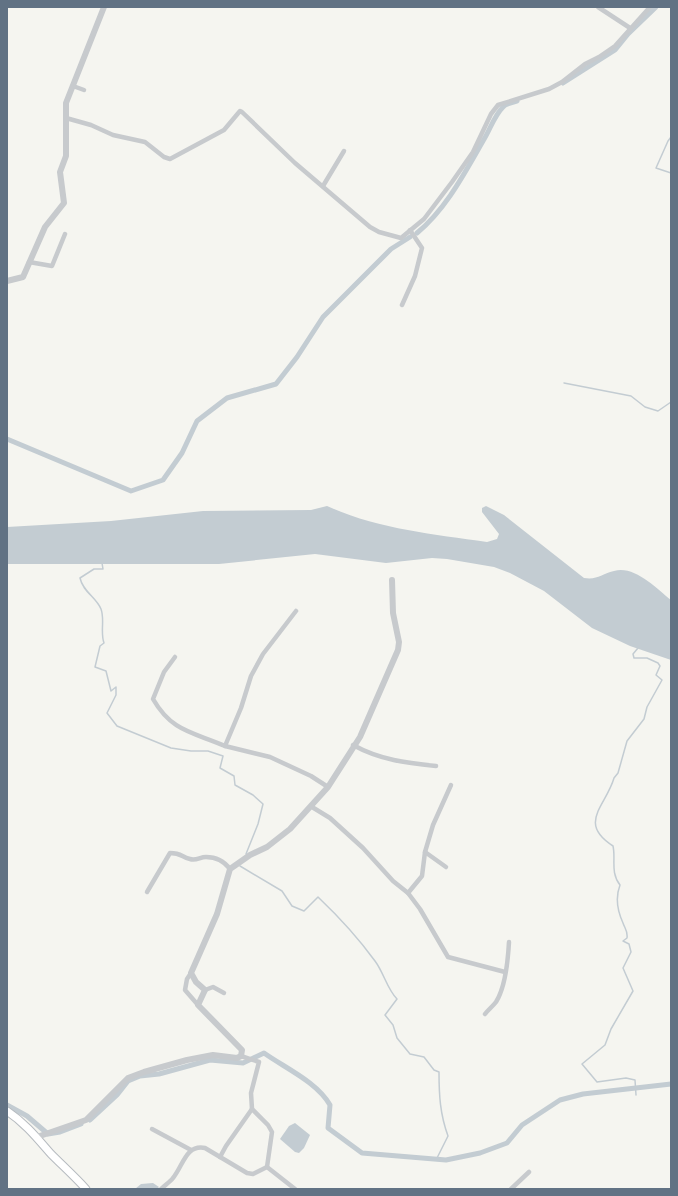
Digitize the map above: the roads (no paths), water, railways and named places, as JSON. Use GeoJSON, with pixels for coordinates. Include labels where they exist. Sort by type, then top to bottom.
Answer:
{"type":"FeatureCollection","features":[{"type":"Feature","properties":{"kind":"main road"},"geometry":{"type":"LineString","coordinates":[[7,1111],[40,1136],[82,1188]]}},
{"type":"Feature","properties":{"kind":"street"},"geometry":{"type":"LineString","coordinates":[[7,281],[23,277],[45,227],[64,203],[60,172],[66,156],[66,103],[104,7]]}},
{"type":"Feature","properties":{"kind":"street"},"geometry":{"type":"LineString","coordinates":[[598,7],[630,28]]}},
{"type":"Feature","properties":{"kind":"street"},"geometry":{"type":"LineString","coordinates":[[66,118],[91,125],[112,135],[145,142],[164,157],[170,159],[224,130],[240,111],[294,163],[370,227],[379,232],[401,238],[424,219],[452,182],[473,152],[491,114],[498,105],[549,89],[562,82],[584,64],[600,58],[615,46],[650,7]]}},
{"type":"Feature","properties":{"kind":"street"},"geometry":{"type":"LineString","coordinates":[[73,86],[84,90]]}},
{"type":"Feature","properties":{"kind":"street"},"geometry":{"type":"LineString","coordinates":[[323,186],[344,151]]}},
{"type":"Feature","properties":{"kind":"street"},"geometry":{"type":"LineString","coordinates":[[402,305],[416,276],[422,248],[410,230]]}},
{"type":"Feature","properties":{"kind":"street"},"geometry":{"type":"LineString","coordinates":[[29,262],[52,266],[65,234]]}},
{"type":"Feature","properties":{"kind":"street"},"geometry":{"type":"LineString","coordinates":[[241,1056],[242,1050],[185,990],[187,979],[217,914],[230,869],[250,855],[267,847],[290,829],[312,807],[328,786],[360,737],[398,650],[399,642],[393,613],[392,580]]}},
{"type":"Feature","properties":{"kind":"street"},"geometry":{"type":"LineString","coordinates":[[225,746],[241,708],[251,676],[263,654],[296,611]]}},
{"type":"Feature","properties":{"kind":"street"},"geometry":{"type":"LineString","coordinates":[[175,657],[164,672],[153,699],[164,716],[171,722],[184,730],[225,746],[270,757],[311,776],[328,786]]}},
{"type":"Feature","properties":{"kind":"street"},"geometry":{"type":"LineString","coordinates":[[353,746],[370,754],[399,762],[436,766]]}},
{"type":"Feature","properties":{"kind":"street"},"geometry":{"type":"LineString","coordinates":[[408,893],[422,876],[425,852],[433,825],[451,785]]}},
{"type":"Feature","properties":{"kind":"street"},"geometry":{"type":"LineString","coordinates":[[312,807],[330,818],[363,848],[393,881],[408,893],[420,909],[448,957],[505,972]]}},
{"type":"Feature","properties":{"kind":"street"},"geometry":{"type":"LineString","coordinates":[[425,852],[446,867]]}},
{"type":"Feature","properties":{"kind":"street"},"geometry":{"type":"LineString","coordinates":[[147,892],[170,853],[180,853],[189,859],[195,860],[206,857],[223,860],[230,869]]}},
{"type":"Feature","properties":{"kind":"street"},"geometry":{"type":"LineString","coordinates":[[485,1014],[496,1002],[508,959],[509,942]]}},
{"type":"Feature","properties":{"kind":"street"},"geometry":{"type":"LineString","coordinates":[[191,973],[196,982],[205,990]]}},
{"type":"Feature","properties":{"kind":"street"},"geometry":{"type":"LineString","coordinates":[[198,1005],[205,990],[213,987],[224,993]]}},
{"type":"Feature","properties":{"kind":"street"},"geometry":{"type":"LineString","coordinates":[[40,1136],[86,1120],[128,1078],[187,1060],[213,1055],[237,1058],[241,1056],[259,1062],[251,1094],[252,1109],[234,1133],[220,1156]]}},
{"type":"Feature","properties":{"kind":"street"},"geometry":{"type":"LineString","coordinates":[[252,1109],[268,1125],[272,1132],[267,1167]]}},
{"type":"Feature","properties":{"kind":"street"},"geometry":{"type":"LineString","coordinates":[[152,1129],[191,1150]]}},
{"type":"Feature","properties":{"kind":"street"},"geometry":{"type":"LineString","coordinates":[[161,1189],[172,1180],[191,1150],[198,1146],[220,1156],[247,1173],[253,1174],[267,1167]]}},
{"type":"Feature","properties":{"kind":"street"},"geometry":{"type":"LineString","coordinates":[[267,1167],[295,1189]]}},
{"type":"Feature","properties":{"kind":"street"},"geometry":{"type":"LineString","coordinates":[[511,1189],[530,1172]]}},
{"type":"Feature","properties":{"kind":"waterway"},"geometry":{"type":"LineString","coordinates":[[563,83],[615,50],[628,34],[656,7]]}},
{"type":"Feature","properties":{"kind":"waterway"},"geometry":{"type":"LineString","coordinates":[[417,233],[446,202],[469,166],[500,111],[504,106],[517,101]]}},
{"type":"Feature","properties":{"kind":"waterway"},"geometry":{"type":"LineString","coordinates":[[671,137],[656,168],[671,173]]}},
{"type":"Feature","properties":{"kind":"waterway"},"geometry":{"type":"LineString","coordinates":[[7,439],[131,491],[163,480],[182,453],[197,421],[227,398],[276,384],[297,357],[323,317],[391,249],[410,237]]}},
{"type":"Feature","properties":{"kind":"waterway"},"geometry":{"type":"LineString","coordinates":[[564,383],[631,396],[645,407],[658,411],[671,402]]}},
{"type":"Feature","properties":{"kind":"waterway"},"geometry":{"type":"LineString","coordinates":[[102,563],[103,569],[94,569],[80,578],[84,587],[99,605],[103,617],[102,635],[104,643],[100,646],[95,667],[106,671],[111,691],[116,687],[116,695],[107,713],[117,726],[171,748],[191,751],[208,751],[223,756],[220,768],[234,776],[235,785],[253,795],[263,804],[258,824],[246,854]]}},
{"type":"Feature","properties":{"kind":"waterway"},"geometry":{"type":"LineString","coordinates":[[636,1095],[635,1080],[626,1078],[597,1082],[582,1064],[605,1045],[611,1029],[633,991],[623,968],[631,952],[629,944],[623,941],[627,938],[627,934],[618,909],[617,899],[620,885],[614,870],[613,846],[602,838],[597,830],[595,822],[597,814],[614,778],[618,773],[627,741],[644,719],[647,707],[662,680],[656,675],[660,666],[658,663],[647,658],[634,658],[633,654],[638,648]]}},
{"type":"Feature","properties":{"kind":"waterway"},"geometry":{"type":"LineString","coordinates":[[240,866],[282,891],[292,906],[304,911],[318,897],[355,936],[378,966],[391,991],[397,999],[385,1015],[393,1025],[397,1038],[410,1054],[424,1057],[434,1070],[439,1072],[440,1104],[448,1136],[436,1160]]}},
{"type":"Feature","properties":{"kind":"waterway"},"geometry":{"type":"LineString","coordinates":[[90,1120],[117,1095],[128,1081],[140,1076],[159,1074],[210,1060],[243,1063],[264,1053],[309,1082],[317,1089],[330,1105],[328,1128],[362,1153],[446,1160],[480,1153],[507,1143],[522,1125],[560,1100],[583,1094],[671,1084]]}},
{"type":"Feature","properties":{"kind":"waterway"},"geometry":{"type":"LineString","coordinates":[[7,1105],[27,1116],[48,1134],[60,1132],[81,1124]]}}]}
